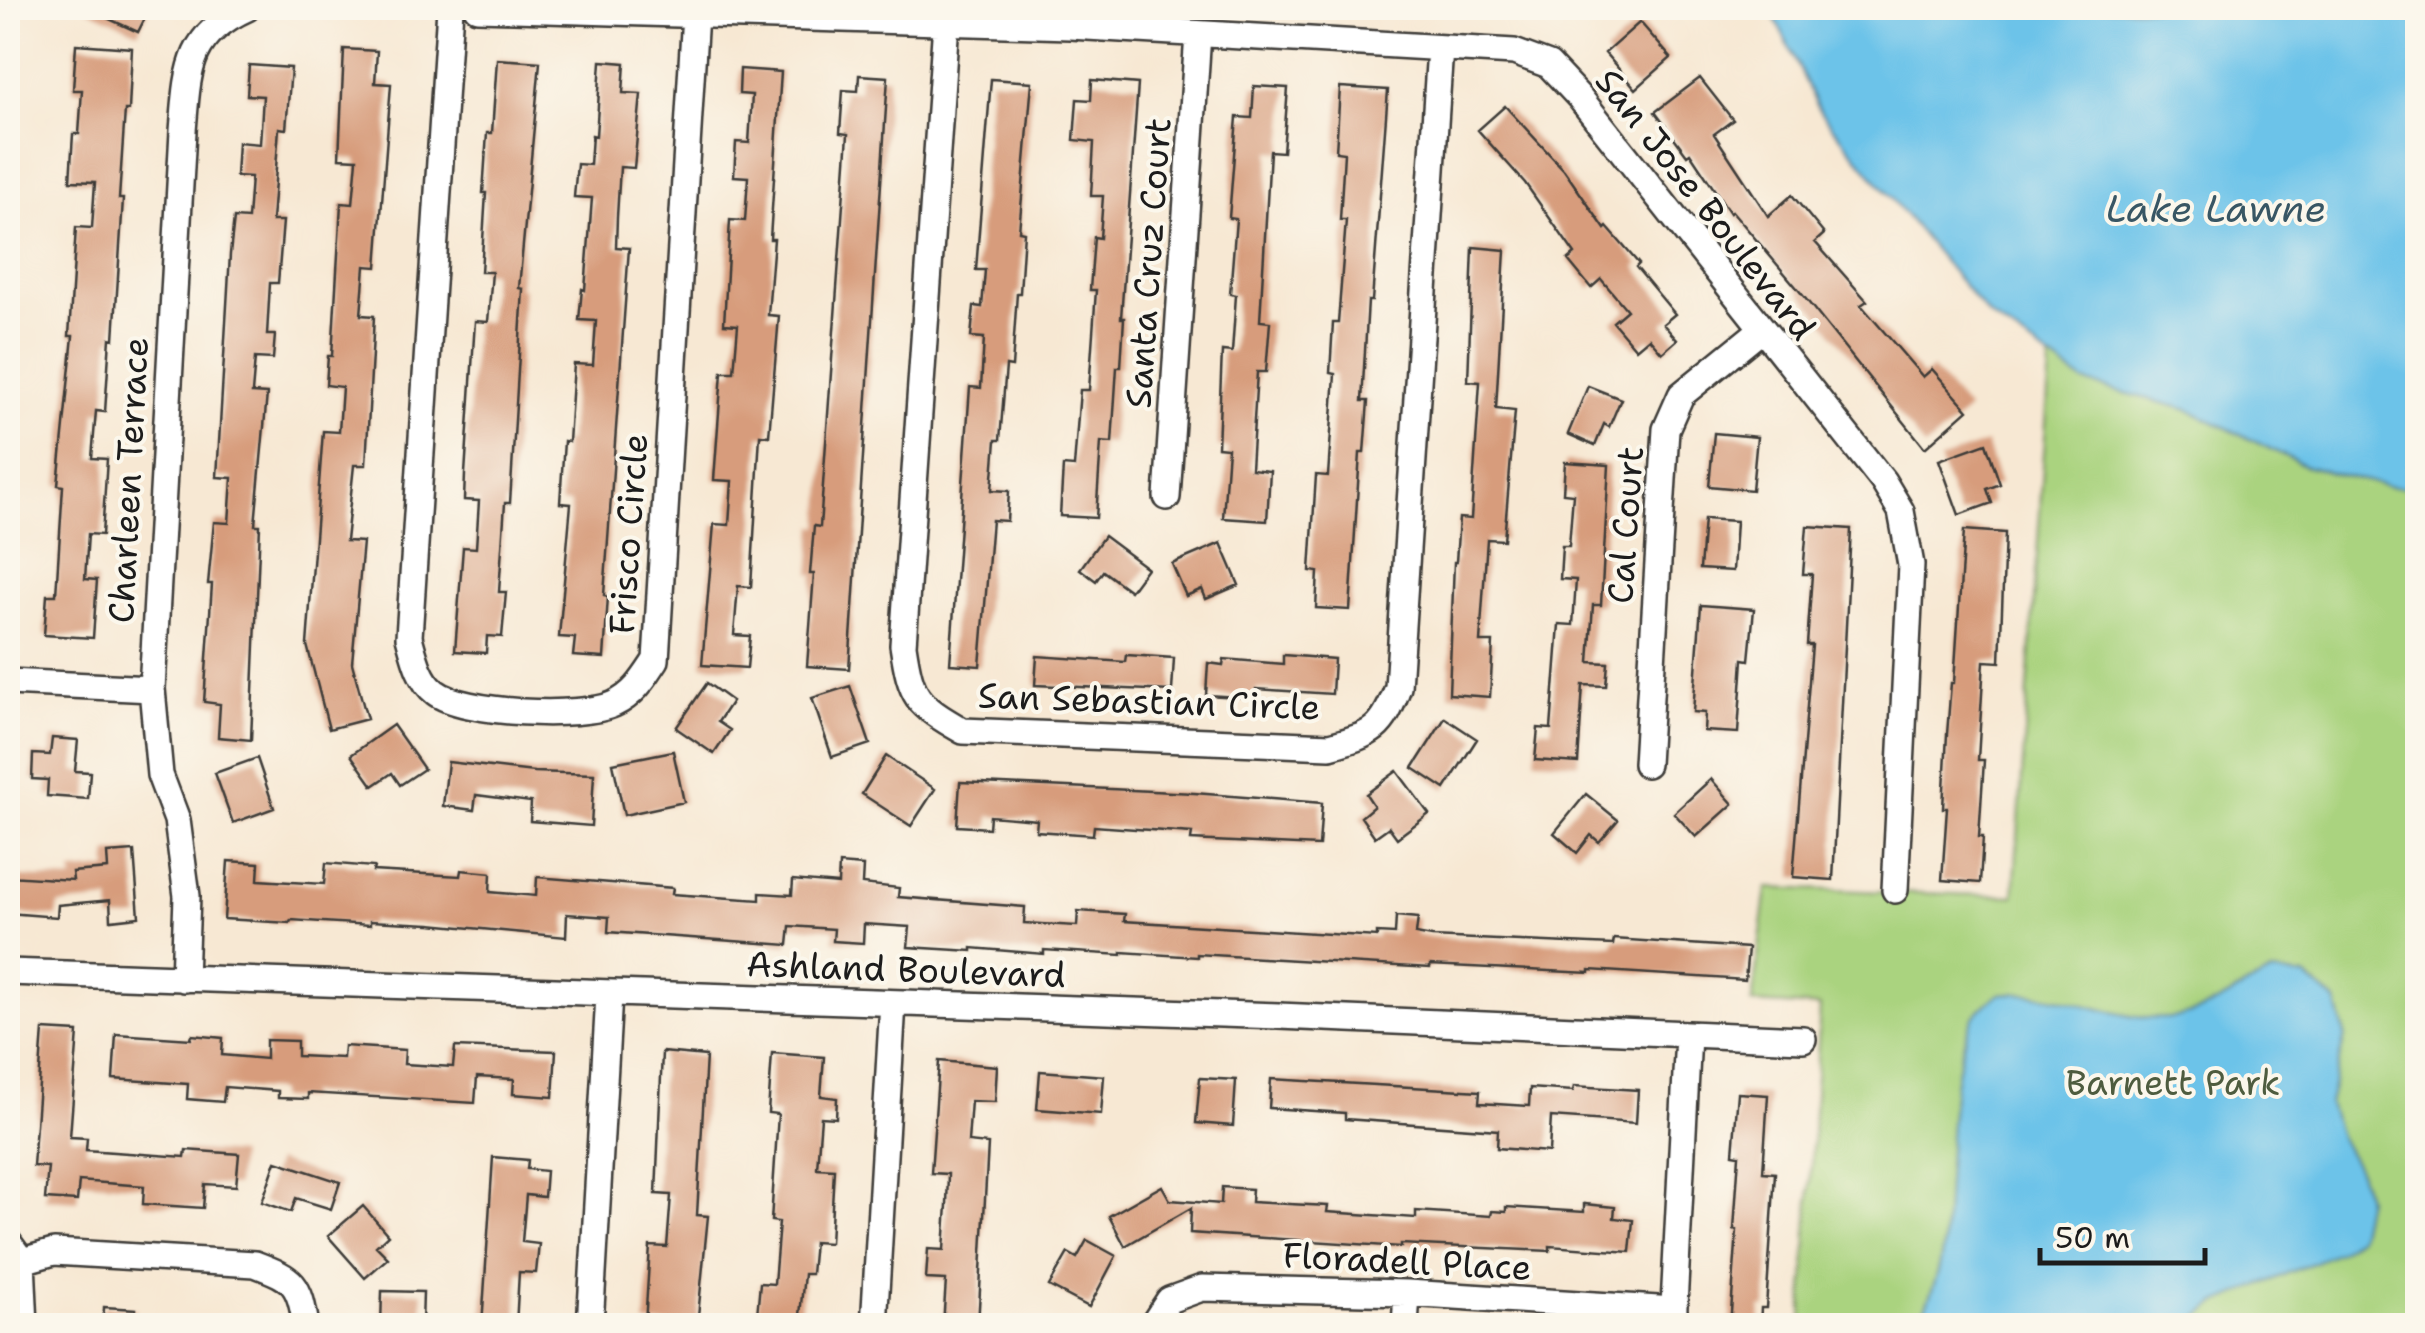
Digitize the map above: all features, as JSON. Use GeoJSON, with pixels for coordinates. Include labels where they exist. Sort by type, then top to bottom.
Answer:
{"type":"FeatureCollection","features":[{"type":"Feature","properties":{"kind":"street","name":"Charleen Terrace"},"geometry":{"type":"LineString","coordinates":[[184,979],[187,896],[176,820],[160,774],[152,689],[187,81],[197,48],[221,20],[247,8]]}},
{"type":"Feature","properties":{"kind":"street","name":"Frisco Circle"},"geometry":{"type":"LineString","coordinates":[[450,8],[409,637],[418,668],[433,691],[465,708],[583,713],[614,704],[637,689],[656,660],[696,14]]}},
{"type":"Feature","properties":{"kind":"street","name":"San Jose Boulevard"},"geometry":{"type":"LineString","coordinates":[[477,8],[1198,34],[1514,52],[1549,66],[1580,98],[1883,481],[1901,511],[1912,565],[1894,890]]}},
{"type":"Feature","properties":{"kind":"street","name":"San Sebastian Circle"},"geometry":{"type":"LineString","coordinates":[[946,22],[904,645],[910,684],[930,712],[963,730],[982,732],[1330,746],[1362,737],[1387,718],[1398,687],[1440,48]]}},
{"type":"Feature","properties":{"kind":"street","name":"Santa Cruz Court"},"geometry":{"type":"LineString","coordinates":[[1167,497],[1198,34]]}},
{"type":"Feature","properties":{"kind":"street","name":"Cal Court"},"geometry":{"type":"LineString","coordinates":[[1646,764],[1666,429],[1681,395],[1761,330]]}},
{"type":"Feature","properties":{"kind":"street"},"geometry":{"type":"LineString","coordinates":[[8,682],[152,689]]}},
{"type":"Feature","properties":{"kind":"street","name":"Ashland Boulevard"},"geometry":{"type":"LineString","coordinates":[[8,972],[1803,1038]]}},
{"type":"Feature","properties":{"kind":"street"},"geometry":{"type":"LineString","coordinates":[[590,1326],[608,995]]}},
{"type":"Feature","properties":{"kind":"street"},"geometry":{"type":"LineString","coordinates":[[874,1326],[892,1003]]}},
{"type":"Feature","properties":{"kind":"street"},"geometry":{"type":"LineString","coordinates":[[1673,1318],[1688,1035]]}},
{"type":"Feature","properties":{"kind":"street"},"geometry":{"type":"LineString","coordinates":[[25,1326],[15,1252],[255,1264],[282,1274],[300,1292],[306,1326]]}},
{"type":"Feature","properties":{"kind":"street","name":"Floradell Place"},"geometry":{"type":"LineString","coordinates":[[1152,1326],[1169,1300],[1202,1288],[1406,1294],[1673,1318]]}},
{"type":"Feature","properties":{"kind":"street"},"geometry":{"type":"LineString","coordinates":[[1405,1326],[1406,1294]]}},
{"type":"Feature","properties":{"kind":"green space","name":"Barnett Park"},"geometry":{"type":"Polygon","coordinates":[[[2074,8],[2417,8],[2417,1325],[1802,1325],[1820,1007],[1752,1003],[1767,888],[2014,896],[2074,8]]]}},
{"type":"Feature","properties":{"kind":"water","name":"Lake Lawne"},"geometry":{"type":"Polygon","coordinates":[[[1770,8],[2417,8],[2417,487],[2391,487],[2308,467],[2189,410],[2084,382],[1988,315],[1821,113],[1770,8]]]}},
{"type":"Feature","properties":{"kind":"water"},"geometry":{"type":"Polygon","coordinates":[[[2272,973],[2305,977],[2336,1001],[2345,1035],[2329,1104],[2339,1136],[2360,1174],[2366,1198],[2358,1237],[2339,1252],[2217,1303],[2188,1325],[1918,1325],[1942,1256],[1951,1118],[1962,1049],[1971,1023],[1983,1007],[2003,993],[2012,993],[2163,1019],[2206,1008],[2272,973]]]}},
{"type":"Feature","properties":{"kind":"building"},"geometry":{"type":"Polygon","coordinates":[[[85,8],[150,8],[138,32],[85,8]]]}},
{"type":"Feature","properties":{"kind":"building"},"geometry":{"type":"Polygon","coordinates":[[[1640,22],[1671,58],[1636,89],[1605,53],[1640,22]]]}},
{"type":"Feature","properties":{"kind":"building"},"geometry":{"type":"Polygon","coordinates":[[[76,44],[132,48],[119,199],[123,199],[114,339],[110,338],[105,412],[96,411],[92,458],[107,459],[102,535],[88,534],[85,579],[97,580],[93,638],[44,635],[47,595],[56,595],[63,486],[58,485],[73,336],[69,336],[76,227],[92,228],[95,182],[70,181],[73,134],[79,134],[82,90],[73,90],[76,44]]]}},
{"type":"Feature","properties":{"kind":"building"},"geometry":{"type":"Polygon","coordinates":[[[344,49],[377,51],[375,83],[391,84],[377,267],[365,266],[361,315],[374,316],[366,465],[354,465],[346,541],[363,542],[352,663],[367,719],[329,729],[307,645],[323,431],[339,432],[342,387],[326,385],[328,356],[332,356],[341,203],[353,204],[357,159],[339,158],[344,49]]]}},
{"type":"Feature","properties":{"kind":"building"},"geometry":{"type":"Polygon","coordinates":[[[497,59],[540,62],[519,288],[523,289],[510,503],[505,503],[499,592],[506,592],[502,637],[487,636],[486,653],[455,651],[463,547],[476,548],[479,501],[464,500],[465,474],[475,321],[488,322],[492,272],[481,272],[487,133],[492,133],[497,59]]]}},
{"type":"Feature","properties":{"kind":"building"},"geometry":{"type":"Polygon","coordinates":[[[601,61],[625,63],[623,93],[641,94],[634,168],[620,167],[616,247],[629,248],[604,595],[608,596],[604,658],[573,656],[575,638],[559,637],[571,504],[560,503],[564,441],[569,442],[574,364],[593,365],[596,321],[579,320],[592,198],[574,197],[577,164],[590,165],[592,135],[596,136],[601,61]]]}},
{"type":"Feature","properties":{"kind":"building"},"geometry":{"type":"Polygon","coordinates":[[[249,65],[291,68],[286,129],[279,128],[272,221],[283,221],[278,283],[270,283],[267,335],[275,335],[273,359],[255,358],[252,393],[267,394],[255,525],[260,525],[251,740],[218,737],[220,704],[204,702],[214,522],[229,523],[232,478],[217,477],[230,254],[234,218],[248,219],[251,177],[236,176],[238,142],[260,144],[263,96],[247,95],[249,65]]]}},
{"type":"Feature","properties":{"kind":"building"},"geometry":{"type":"Polygon","coordinates":[[[740,69],[781,72],[768,315],[779,316],[769,436],[760,435],[751,587],[738,586],[734,635],[750,636],[747,668],[702,665],[714,524],[729,525],[732,481],[714,480],[722,372],[734,372],[738,325],[724,324],[730,220],[745,221],[748,177],[734,176],[736,142],[749,143],[752,95],[739,94],[740,69]]]}},
{"type":"Feature","properties":{"kind":"building"},"geometry":{"type":"Polygon","coordinates":[[[859,75],[888,77],[849,669],[807,666],[814,574],[810,574],[814,526],[820,527],[848,134],[840,133],[843,90],[858,91],[859,75]]]}},
{"type":"Feature","properties":{"kind":"building"},"geometry":{"type":"Polygon","coordinates":[[[1700,78],[1733,120],[1714,134],[1768,216],[1792,195],[1824,234],[1815,242],[1867,301],[1861,305],[1923,377],[1932,369],[1968,410],[1925,448],[1797,288],[1730,213],[1690,153],[1687,155],[1655,112],[1700,78]]]}},
{"type":"Feature","properties":{"kind":"building"},"geometry":{"type":"Polygon","coordinates":[[[991,79],[1032,82],[1019,231],[1024,232],[1020,293],[1012,367],[1006,366],[992,490],[1009,491],[1007,521],[992,520],[980,666],[950,664],[970,387],[981,388],[984,338],[971,337],[974,306],[982,307],[985,270],[976,270],[991,79]]]}},
{"type":"Feature","properties":{"kind":"building"},"geometry":{"type":"Polygon","coordinates":[[[1092,80],[1138,84],[1121,367],[1117,367],[1112,443],[1101,442],[1096,518],[1060,516],[1063,466],[1074,467],[1080,390],[1089,390],[1096,290],[1090,290],[1094,237],[1100,238],[1103,196],[1091,196],[1094,142],[1074,140],[1077,99],[1091,100],[1092,80]]]}},
{"type":"Feature","properties":{"kind":"building"},"geometry":{"type":"Polygon","coordinates":[[[1254,86],[1288,88],[1283,152],[1270,151],[1260,321],[1270,322],[1266,372],[1257,372],[1251,469],[1270,471],[1267,521],[1223,518],[1228,448],[1218,447],[1222,351],[1232,352],[1236,295],[1230,294],[1236,219],[1229,218],[1237,117],[1252,118],[1254,86]]]}},
{"type":"Feature","properties":{"kind":"building"},"geometry":{"type":"Polygon","coordinates":[[[1340,87],[1388,90],[1372,301],[1368,301],[1362,401],[1368,401],[1364,453],[1360,453],[1350,610],[1316,608],[1318,572],[1310,571],[1316,475],[1328,476],[1335,374],[1330,373],[1333,323],[1338,323],[1346,220],[1340,220],[1344,153],[1336,152],[1340,87]]]}},
{"type":"Feature","properties":{"kind":"building"},"geometry":{"type":"Polygon","coordinates":[[[1505,106],[1564,170],[1605,229],[1639,264],[1636,267],[1675,314],[1663,324],[1677,340],[1662,353],[1649,338],[1636,349],[1613,322],[1627,310],[1601,279],[1591,288],[1568,260],[1575,254],[1525,183],[1478,130],[1505,106]]]}},
{"type":"Feature","properties":{"kind":"building"},"geometry":{"type":"Polygon","coordinates":[[[1473,247],[1505,250],[1496,409],[1515,411],[1504,540],[1487,539],[1480,642],[1493,642],[1490,697],[1449,694],[1454,562],[1459,518],[1471,519],[1480,382],[1468,381],[1473,247]]]}},
{"type":"Feature","properties":{"kind":"building"},"geometry":{"type":"Polygon","coordinates":[[[1588,386],[1621,399],[1609,427],[1604,424],[1595,446],[1568,434],[1588,386]]]}},
{"type":"Feature","properties":{"kind":"building"},"geometry":{"type":"Polygon","coordinates":[[[1714,433],[1757,437],[1752,490],[1709,486],[1714,433]]]}},
{"type":"Feature","properties":{"kind":"building"},"geometry":{"type":"Polygon","coordinates":[[[1986,443],[2000,484],[1987,489],[1992,503],[1959,515],[1939,460],[1986,443]]]}},
{"type":"Feature","properties":{"kind":"building"},"geometry":{"type":"Polygon","coordinates":[[[1565,462],[1609,465],[1601,605],[1593,605],[1589,662],[1608,663],[1606,686],[1583,685],[1578,763],[1535,760],[1538,728],[1551,729],[1559,624],[1573,625],[1576,580],[1560,579],[1562,546],[1569,546],[1573,494],[1563,493],[1565,462]]]}},
{"type":"Feature","properties":{"kind":"building"},"geometry":{"type":"Polygon","coordinates":[[[1704,519],[1736,521],[1733,571],[1700,569],[1704,519]]]}},
{"type":"Feature","properties":{"kind":"building"},"geometry":{"type":"Polygon","coordinates":[[[1807,526],[1851,529],[1833,880],[1793,877],[1812,645],[1807,645],[1812,574],[1803,574],[1807,526]]]}},
{"type":"Feature","properties":{"kind":"building"},"geometry":{"type":"Polygon","coordinates":[[[1964,530],[2005,533],[2000,662],[1984,661],[1978,760],[1984,760],[1980,883],[1942,880],[1947,734],[1964,530]]]}},
{"type":"Feature","properties":{"kind":"building"},"geometry":{"type":"Polygon","coordinates":[[[1104,536],[1147,568],[1130,591],[1103,571],[1096,581],[1080,569],[1104,536]]]}},
{"type":"Feature","properties":{"kind":"building"},"geometry":{"type":"Polygon","coordinates":[[[1221,543],[1239,585],[1206,599],[1202,589],[1186,596],[1172,564],[1221,543]]]}},
{"type":"Feature","properties":{"kind":"building"},"geometry":{"type":"Polygon","coordinates":[[[1701,605],[1754,609],[1749,660],[1743,659],[1738,733],[1704,731],[1705,713],[1693,712],[1701,605]]]}},
{"type":"Feature","properties":{"kind":"building"},"geometry":{"type":"Polygon","coordinates":[[[1126,655],[1174,658],[1172,691],[1035,685],[1037,656],[1125,662],[1126,655]]]}},
{"type":"Feature","properties":{"kind":"building"},"geometry":{"type":"Polygon","coordinates":[[[1283,655],[1334,659],[1332,694],[1256,689],[1256,698],[1206,695],[1208,663],[1223,665],[1224,659],[1283,664],[1283,655]]]}},
{"type":"Feature","properties":{"kind":"building"},"geometry":{"type":"Polygon","coordinates":[[[707,683],[732,701],[718,722],[730,730],[714,754],[676,728],[707,683]]]}},
{"type":"Feature","properties":{"kind":"building"},"geometry":{"type":"Polygon","coordinates":[[[850,686],[870,744],[832,757],[812,698],[850,686]]]}},
{"type":"Feature","properties":{"kind":"building"},"geometry":{"type":"Polygon","coordinates":[[[1445,718],[1477,739],[1445,789],[1413,768],[1445,718]]]}},
{"type":"Feature","properties":{"kind":"building"},"geometry":{"type":"Polygon","coordinates":[[[393,725],[424,769],[400,785],[392,773],[373,786],[351,755],[393,725]]]}},
{"type":"Feature","properties":{"kind":"building"},"geometry":{"type":"Polygon","coordinates":[[[52,738],[78,740],[75,771],[90,772],[88,799],[47,796],[48,780],[32,779],[33,754],[50,755],[52,738]]]}},
{"type":"Feature","properties":{"kind":"building"},"geometry":{"type":"Polygon","coordinates":[[[673,751],[684,802],[624,815],[613,763],[673,751]]]}},
{"type":"Feature","properties":{"kind":"building"},"geometry":{"type":"Polygon","coordinates":[[[886,756],[935,789],[911,826],[862,794],[886,756]]]}},
{"type":"Feature","properties":{"kind":"building"},"geometry":{"type":"Polygon","coordinates":[[[257,758],[274,808],[233,823],[215,773],[257,758]]]}},
{"type":"Feature","properties":{"kind":"building"},"geometry":{"type":"Polygon","coordinates":[[[448,762],[594,774],[591,826],[530,821],[531,802],[476,795],[474,810],[443,806],[448,762]]]}},
{"type":"Feature","properties":{"kind":"building"},"geometry":{"type":"Polygon","coordinates":[[[1397,771],[1429,814],[1397,838],[1389,827],[1375,837],[1361,817],[1374,806],[1366,794],[1397,771]]]}},
{"type":"Feature","properties":{"kind":"building"},"geometry":{"type":"Polygon","coordinates":[[[1711,779],[1733,804],[1696,837],[1674,813],[1711,779]]]}},
{"type":"Feature","properties":{"kind":"building"},"geometry":{"type":"Polygon","coordinates":[[[960,782],[1322,803],[1319,846],[1191,840],[1192,833],[1094,826],[1093,835],[1036,831],[1037,820],[990,816],[989,828],[957,826],[960,782]]]}},
{"type":"Feature","properties":{"kind":"building"},"geometry":{"type":"Polygon","coordinates":[[[1586,794],[1618,820],[1599,842],[1591,835],[1577,853],[1554,833],[1586,794]]]}},
{"type":"Feature","properties":{"kind":"building"},"geometry":{"type":"Polygon","coordinates":[[[134,851],[139,917],[111,920],[110,900],[58,905],[57,917],[8,913],[8,876],[73,880],[72,872],[108,869],[107,853],[134,851]]]}},
{"type":"Feature","properties":{"kind":"building"},"geometry":{"type":"Polygon","coordinates":[[[228,861],[259,863],[258,880],[324,884],[326,863],[374,867],[373,871],[460,876],[461,870],[491,873],[490,892],[536,896],[537,877],[673,888],[672,894],[760,900],[760,893],[792,895],[793,880],[838,884],[839,864],[863,866],[862,884],[899,888],[898,897],[1025,907],[1024,923],[1077,926],[1078,911],[1125,914],[1124,921],[1377,937],[1377,933],[1395,934],[1396,916],[1418,918],[1416,934],[1432,937],[1613,945],[1614,939],[1748,948],[1745,980],[1197,954],[1044,950],[1044,954],[908,947],[910,927],[864,924],[863,943],[833,941],[834,929],[790,926],[788,945],[608,932],[609,917],[567,914],[566,937],[430,924],[291,920],[290,923],[224,919],[228,861]]]}},
{"type":"Feature","properties":{"kind":"building"},"geometry":{"type":"Polygon","coordinates":[[[43,1030],[78,1032],[70,1137],[87,1138],[86,1150],[185,1157],[186,1150],[239,1154],[236,1186],[205,1184],[203,1208],[143,1204],[144,1186],[79,1181],[77,1201],[45,1199],[48,1167],[33,1166],[43,1030]]]}},
{"type":"Feature","properties":{"kind":"building"},"geometry":{"type":"Polygon","coordinates":[[[116,1034],[223,1038],[222,1055],[266,1059],[266,1040],[297,1041],[297,1056],[343,1058],[344,1046],[405,1050],[404,1064],[453,1067],[455,1047],[556,1051],[553,1097],[513,1094],[514,1079],[477,1077],[475,1103],[308,1093],[308,1099],[278,1098],[278,1091],[225,1087],[223,1102],[187,1099],[188,1084],[113,1079],[116,1034]]]}},
{"type":"Feature","properties":{"kind":"building"},"geometry":{"type":"Polygon","coordinates":[[[662,1052],[706,1056],[697,1215],[708,1216],[697,1326],[645,1324],[650,1246],[667,1247],[671,1195],[656,1194],[662,1052]]]}},
{"type":"Feature","properties":{"kind":"building"},"geometry":{"type":"Polygon","coordinates":[[[772,1053],[824,1057],[821,1096],[837,1098],[836,1118],[821,1117],[817,1168],[834,1169],[830,1243],[814,1242],[811,1274],[804,1274],[799,1326],[756,1326],[760,1283],[774,1284],[779,1222],[771,1221],[778,1114],[768,1113],[772,1053]]]}},
{"type":"Feature","properties":{"kind":"building"},"geometry":{"type":"Polygon","coordinates":[[[939,1061],[997,1066],[995,1102],[971,1101],[968,1142],[988,1144],[978,1326],[943,1326],[946,1280],[926,1279],[928,1249],[944,1250],[947,1205],[948,1174],[931,1173],[939,1061]]]}},
{"type":"Feature","properties":{"kind":"building"},"geometry":{"type":"Polygon","coordinates":[[[1040,1071],[1104,1076],[1101,1114],[1037,1109],[1040,1071]]]}},
{"type":"Feature","properties":{"kind":"building"},"geometry":{"type":"Polygon","coordinates":[[[1200,1078],[1236,1080],[1233,1126],[1196,1123],[1200,1078]]]}},
{"type":"Feature","properties":{"kind":"building"},"geometry":{"type":"Polygon","coordinates":[[[1271,1079],[1480,1091],[1479,1103],[1529,1106],[1530,1088],[1638,1090],[1636,1123],[1551,1117],[1549,1152],[1497,1148],[1498,1130],[1345,1119],[1345,1113],[1269,1108],[1271,1079]]]}},
{"type":"Feature","properties":{"kind":"building"},"geometry":{"type":"Polygon","coordinates":[[[1738,1093],[1768,1095],[1763,1172],[1775,1173],[1766,1308],[1761,1308],[1760,1326],[1730,1326],[1737,1230],[1734,1229],[1739,1155],[1733,1154],[1738,1093]]]}},
{"type":"Feature","properties":{"kind":"building"},"geometry":{"type":"Polygon","coordinates":[[[493,1157],[528,1160],[527,1169],[546,1171],[544,1197],[526,1195],[522,1242],[539,1244],[536,1273],[519,1272],[516,1326],[482,1326],[493,1157]]]}},
{"type":"Feature","properties":{"kind":"building"},"geometry":{"type":"Polygon","coordinates":[[[276,1161],[340,1182],[331,1209],[296,1198],[291,1212],[262,1202],[276,1161]]]}},
{"type":"Feature","properties":{"kind":"building"},"geometry":{"type":"Polygon","coordinates":[[[1162,1186],[1170,1200],[1221,1204],[1222,1187],[1252,1189],[1251,1202],[1328,1206],[1327,1212],[1416,1218],[1416,1211],[1491,1216],[1492,1211],[1506,1212],[1506,1207],[1584,1212],[1584,1204],[1615,1207],[1614,1218],[1633,1220],[1630,1252],[1550,1246],[1550,1251],[1401,1247],[1190,1233],[1191,1208],[1125,1246],[1109,1216],[1162,1186]]]}},
{"type":"Feature","properties":{"kind":"building"},"geometry":{"type":"Polygon","coordinates":[[[363,1206],[388,1235],[376,1246],[388,1258],[365,1278],[328,1236],[363,1206]]]}},
{"type":"Feature","properties":{"kind":"building"},"geometry":{"type":"Polygon","coordinates":[[[1087,1240],[1116,1256],[1089,1307],[1049,1286],[1068,1253],[1077,1258],[1087,1240]]]}},
{"type":"Feature","properties":{"kind":"building"},"geometry":{"type":"Polygon","coordinates":[[[382,1291],[423,1292],[422,1326],[381,1326],[382,1291]]]}},
{"type":"Feature","properties":{"kind":"building"},"geometry":{"type":"Polygon","coordinates":[[[104,1307],[136,1309],[135,1326],[103,1326],[104,1307]]]}}]}
